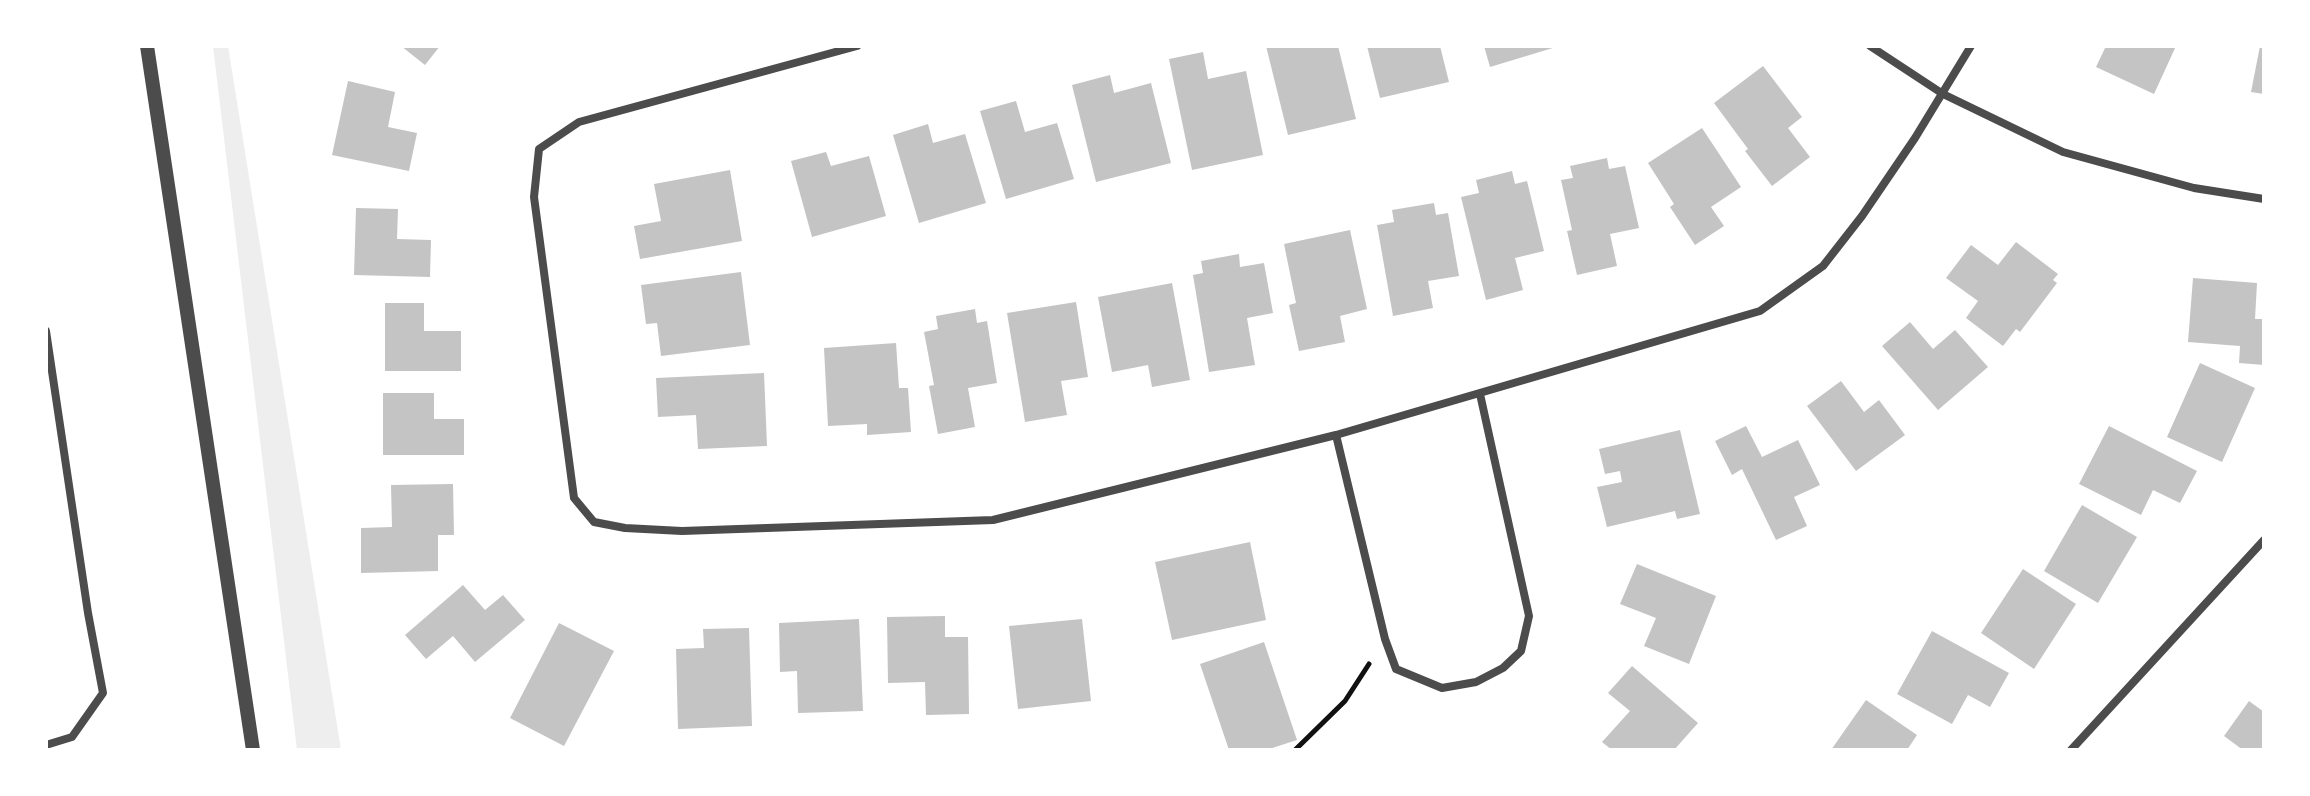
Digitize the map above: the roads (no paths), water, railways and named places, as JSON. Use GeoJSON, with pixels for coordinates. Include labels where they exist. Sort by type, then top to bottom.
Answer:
{"type":"FeatureCollection","features":[{"type":"Feature","properties":{"kind":"street"},"geometry":{"type":"LineString","coordinates":[[147,46],[253,750]]}},
{"type":"Feature","properties":{"kind":"street"},"geometry":{"type":"LineString","coordinates":[[857,46],[579,122],[539,149],[534,197],[574,498],[594,522],[625,528],[682,531],[993,520],[1336,435],[1760,311],[1823,266],[1862,216],[1971,46]]}},
{"type":"Feature","properties":{"kind":"street"},"geometry":{"type":"LineString","coordinates":[[1870,46],[1943,94],[2063,152],[2194,188],[2264,199]]}},
{"type":"Feature","properties":{"kind":"street"},"geometry":{"type":"LineString","coordinates":[[46,331],[103,693],[72,737],[46,745]]}},
{"type":"Feature","properties":{"kind":"street"},"geometry":{"type":"LineString","coordinates":[[1336,435],[1385,639],[1396,669],[1442,688],[1476,682],[1503,668],[1521,651],[1529,616],[1480,394]]}},
{"type":"Feature","properties":{"kind":"street"},"geometry":{"type":"LineString","coordinates":[[2071,750],[2264,540]]}}]}
